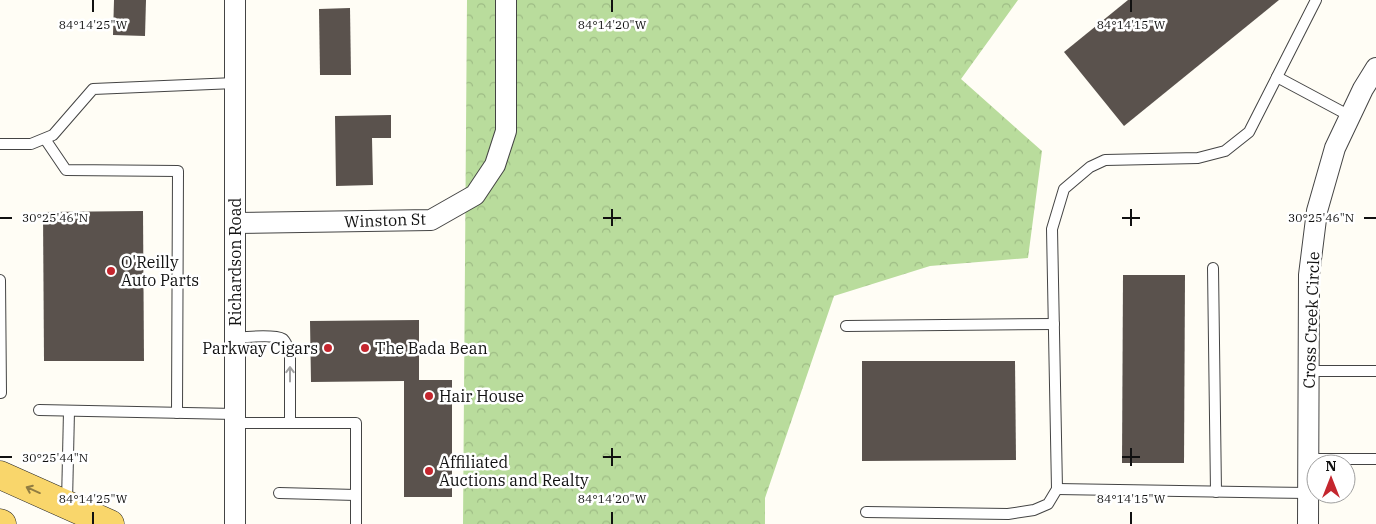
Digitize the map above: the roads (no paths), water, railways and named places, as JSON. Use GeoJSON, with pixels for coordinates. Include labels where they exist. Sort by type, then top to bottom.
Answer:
{"type":"FeatureCollection","features":[{"type":"Feature","properties":{"kind":"main road"},"geometry":{"type":"LineString","coordinates":[[0,475],[110,524]]}},
{"type":"Feature","properties":{"kind":"street","name":"Richardson Road"},"geometry":{"type":"LineString","coordinates":[[235,0],[235,524]]}},
{"type":"Feature","properties":{"kind":"street","name":"Winston St"},"geometry":{"type":"LineString","coordinates":[[235,223],[431,220],[476,194],[495,165],[506,131],[506,0]]}},
{"type":"Feature","properties":{"kind":"street","name":"Cross Creek Circle"},"geometry":{"type":"LineString","coordinates":[[1308,454],[1309,275],[1317,211],[1335,148],[1363,89],[1376,68]]}},
{"type":"Feature","properties":{"kind":"street","name":"Cross Creek Circle"},"geometry":{"type":"LineString","coordinates":[[1308,504],[1308,524]]}},
{"type":"Feature","properties":{"kind":"lane"},"geometry":{"type":"LineString","coordinates":[[866,512],[1008,514],[1034,510],[1048,504],[1057,489],[1052,230],[1064,189],[1090,167],[1105,160],[1198,158],[1225,151],[1249,132],[1316,0]]}},
{"type":"Feature","properties":{"kind":"lane"},"geometry":{"type":"LineString","coordinates":[[1277,77],[1350,116]]}},
{"type":"Feature","properties":{"kind":"lane"},"geometry":{"type":"LineString","coordinates":[[0,144],[31,144],[53,136],[93,89],[235,83]]}},
{"type":"Feature","properties":{"kind":"lane"},"geometry":{"type":"LineString","coordinates":[[45,139],[66,170],[178,171],[177,413]]}},
{"type":"Feature","properties":{"kind":"lane"},"geometry":{"type":"LineString","coordinates":[[1213,268],[1216,492]]}},
{"type":"Feature","properties":{"kind":"lane"},"geometry":{"type":"LineString","coordinates":[[0,280],[1,393]]}},
{"type":"Feature","properties":{"kind":"lane"},"geometry":{"type":"LineString","coordinates":[[846,326],[1054,324]]}},
{"type":"Feature","properties":{"kind":"lane"},"geometry":{"type":"LineString","coordinates":[[235,338],[273,337],[281,338],[286,343],[290,353],[290,423]]}},
{"type":"Feature","properties":{"kind":"lane"},"geometry":{"type":"LineString","coordinates":[[1309,371],[1376,371]]}},
{"type":"Feature","properties":{"kind":"lane"},"geometry":{"type":"LineString","coordinates":[[39,410],[177,413],[290,423],[356,423],[356,524]]}},
{"type":"Feature","properties":{"kind":"lane"},"geometry":{"type":"LineString","coordinates":[[67,505],[69,411]]}},
{"type":"Feature","properties":{"kind":"lane"},"geometry":{"type":"LineString","coordinates":[[1356,459],[1376,459]]}},
{"type":"Feature","properties":{"kind":"lane"},"geometry":{"type":"LineString","coordinates":[[1057,489],[1306,493]]}},
{"type":"Feature","properties":{"kind":"lane"},"geometry":{"type":"LineString","coordinates":[[279,493],[356,495]]}},
{"type":"Feature","properties":{"kind":"lane"},"geometry":{"type":"LineString","coordinates":[[924,513],[924,524]]}},
{"type":"Feature","properties":{"kind":"place","name":"O'Reilly Auto Parts"},"geometry":{"type":"Point","coordinates":[111,271]}},
{"type":"Feature","properties":{"kind":"place","name":"Parkway Cigars"},"geometry":{"type":"Point","coordinates":[328,348]}},
{"type":"Feature","properties":{"kind":"place","name":"The Bada Bean"},"geometry":{"type":"Point","coordinates":[365,348]}},
{"type":"Feature","properties":{"kind":"place","name":"Hair House"},"geometry":{"type":"Point","coordinates":[429,396]}},
{"type":"Feature","properties":{"kind":"place","name":"Affiliated Auctions and Realty"},"geometry":{"type":"Point","coordinates":[429,471]}}]}
